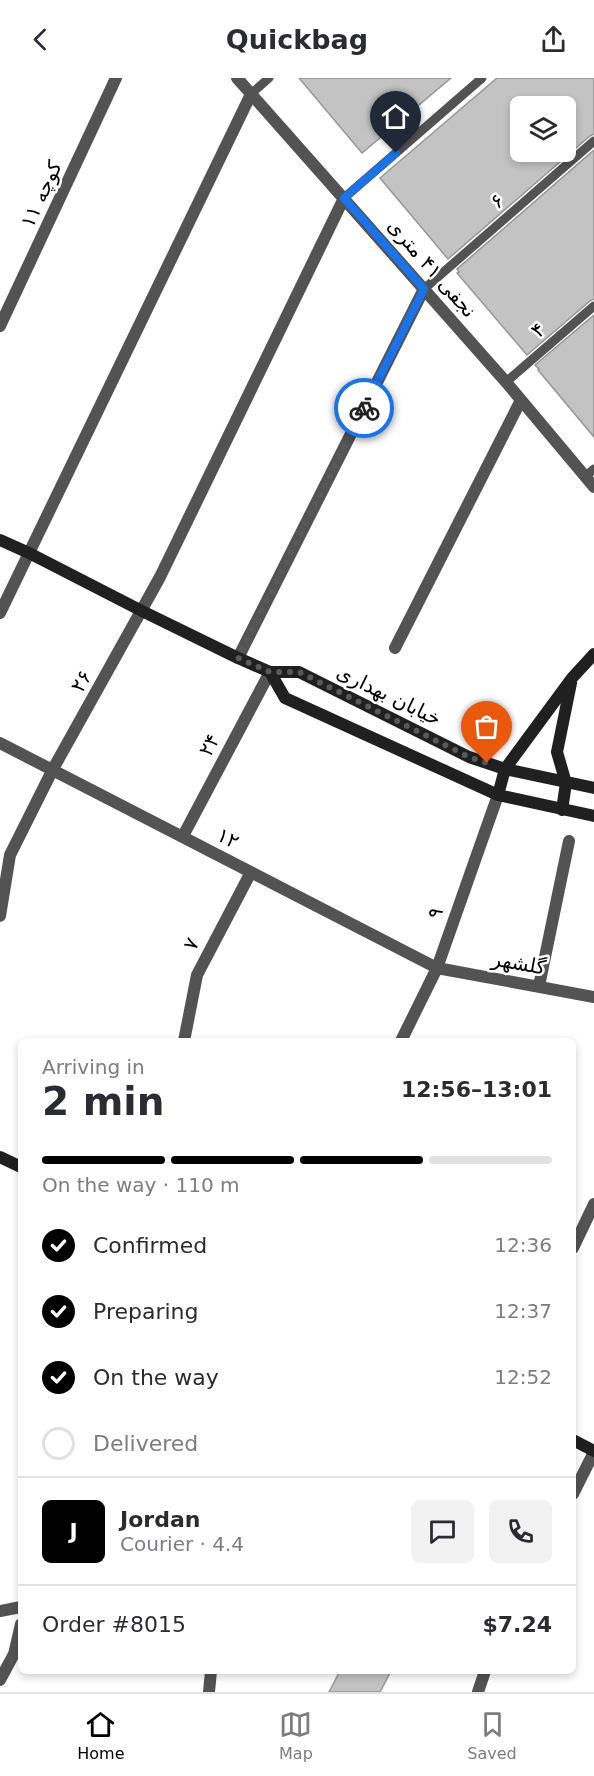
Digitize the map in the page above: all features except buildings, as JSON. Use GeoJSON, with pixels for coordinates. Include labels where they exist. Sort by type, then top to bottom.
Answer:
{"type":"FeatureCollection","features":[{"type":"Feature","properties":{"kind":"street","name":"کوچه ۱۱"},"geometry":{"type":"LineString","coordinates":[[0,326],[116,78]]}},
{"type":"Feature","properties":{"kind":"street","name":"نجفی ۴۱ متری"},"geometry":{"type":"LineString","coordinates":[[237,78],[521,400],[590,473],[594,487]]}},
{"type":"Feature","properties":{"kind":"street"},"geometry":{"type":"LineString","coordinates":[[0,613],[251,94]]}},
{"type":"Feature","properties":{"kind":"street","name":"۲۶"},"geometry":{"type":"LineString","coordinates":[[0,916],[10,855],[53,769],[160,577],[344,198]]}},
{"type":"Feature","properties":{"kind":"street"},"geometry":{"type":"LineString","coordinates":[[238,658],[424,289]]}},
{"type":"Feature","properties":{"kind":"street"},"geometry":{"type":"LineString","coordinates":[[395,648],[521,400]]}},
{"type":"Feature","properties":{"kind":"street","name":"خیابان بهداری"},"geometry":{"type":"LineString","coordinates":[[0,540],[238,658],[270,672],[299,672],[469,757],[505,770],[594,788]]}},
{"type":"Feature","properties":{"kind":"street"},"geometry":{"type":"LineString","coordinates":[[498,795],[505,770],[572,678],[594,654]]}},
{"type":"Feature","properties":{"kind":"street"},"geometry":{"type":"LineString","coordinates":[[270,672],[285,698],[498,795],[594,816]]}},
{"type":"Feature","properties":{"kind":"street","name":"۲۴"},"geometry":{"type":"LineString","coordinates":[[183,836],[270,672]]}},
{"type":"Feature","properties":{"kind":"street"},"geometry":{"type":"LineString","coordinates":[[562,810],[566,783],[557,752],[572,678]]}},
{"type":"Feature","properties":{"kind":"street","name":"۱۲"},"geometry":{"type":"LineString","coordinates":[[0,743],[437,968]]}},
{"type":"Feature","properties":{"kind":"street","name":"۹"},"geometry":{"type":"LineString","coordinates":[[402,1038],[437,968],[498,795]]}},
{"type":"Feature","properties":{"kind":"street"},"geometry":{"type":"LineString","coordinates":[[539,986],[569,841]]}},
{"type":"Feature","properties":{"kind":"street","name":"۷"},"geometry":{"type":"LineString","coordinates":[[185,1038],[197,975],[251,872]]}},
{"type":"Feature","properties":{"kind":"street","name":"گلشهر"},"geometry":{"type":"LineString","coordinates":[[437,968],[594,997]]}},
{"type":"Feature","properties":{"kind":"street"},"geometry":{"type":"LineString","coordinates":[[0,1157],[18,1166]]}},
{"type":"Feature","properties":{"kind":"street"},"geometry":{"type":"LineString","coordinates":[[576,1242],[594,1204]]}},
{"type":"Feature","properties":{"kind":"street"},"geometry":{"type":"LineString","coordinates":[[576,1442],[594,1452],[576,1488]]}},
{"type":"Feature","properties":{"kind":"street"},"geometry":{"type":"LineString","coordinates":[[0,1611],[18,1608]]}},
{"type":"Feature","properties":{"kind":"street"},"geometry":{"type":"LineString","coordinates":[[0,1680],[14,1654],[18,1637]]}},
{"type":"Feature","properties":{"kind":"street"},"geometry":{"type":"LineString","coordinates":[[209,1692],[212,1674]]}},
{"type":"Feature","properties":{"kind":"street"},"geometry":{"type":"LineString","coordinates":[[478,1692],[484,1674]]}},
{"type":"Feature","properties":{"kind":"lane"},"geometry":{"type":"LineString","coordinates":[[251,94],[269,78]]}},
{"type":"Feature","properties":{"kind":"lane"},"geometry":{"type":"LineString","coordinates":[[344,198],[482,78]]}},
{"type":"Feature","properties":{"kind":"lane","name":"۶"},"geometry":{"type":"LineString","coordinates":[[424,289],[594,141]]}},
{"type":"Feature","properties":{"kind":"lane","name":"۴"},"geometry":{"type":"LineString","coordinates":[[506,382],[594,306]]}},
{"type":"Feature","properties":{"kind":"way so far"},"geometry":{"type":"LineString","coordinates":[[364,408],[238,658],[270,672],[299,672],[469,757],[487,763]]}},
{"type":"Feature","properties":{"kind":"route"},"geometry":{"type":"LineString","coordinates":[[364,408],[424,289],[344,198],[396,153]]}}]}
